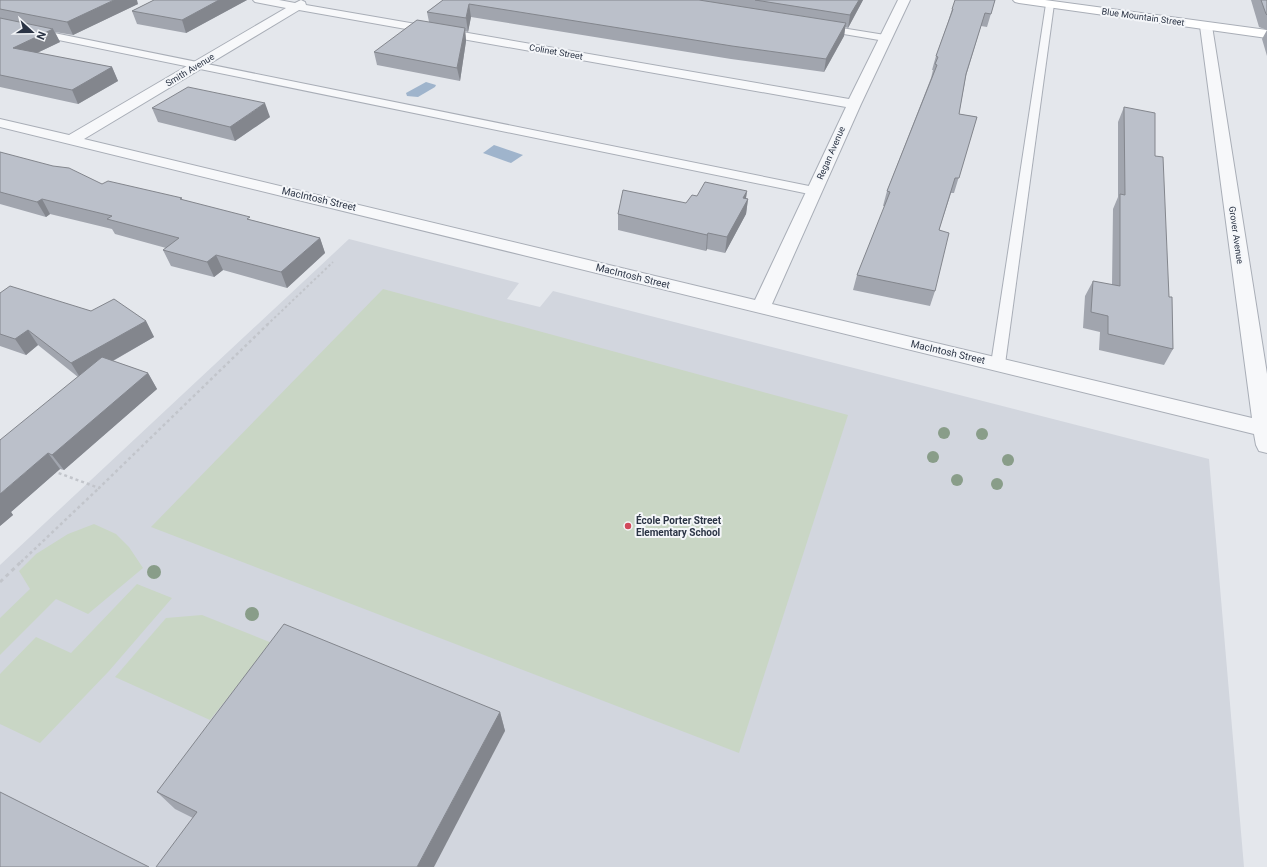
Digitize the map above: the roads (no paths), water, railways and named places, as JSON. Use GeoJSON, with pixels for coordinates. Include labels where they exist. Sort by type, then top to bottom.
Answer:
{"type":"FeatureCollection","features":[{"type":"Feature","properties":{"kind":"main road","name":"Blue Mountain Street"},"geometry":{"type":"LineString","coordinates":[[1019,0],[1267,34]]}},
{"type":"Feature","properties":{"kind":"street","name":"Colinet Street"},"geometry":{"type":"LineString","coordinates":[[259,0],[302,3],[854,104]]}},
{"type":"Feature","properties":{"kind":"street","name":"Regan Avenue"},"geometry":{"type":"LineString","coordinates":[[761,308],[854,104],[904,0]]}},
{"type":"Feature","properties":{"kind":"street","name":"Smith Avenue"},"geometry":{"type":"LineString","coordinates":[[72,140],[302,3]]}},
{"type":"Feature","properties":{"kind":"street","name":"Grover Avenue"},"geometry":{"type":"LineString","coordinates":[[1206,26],[1266,434]]}},
{"type":"Feature","properties":{"kind":"street","name":"MacIntosh Street"},"geometry":{"type":"LineString","coordinates":[[0,123],[998,364],[1266,434]]}},
{"type":"Feature","properties":{"kind":"lane"},"geometry":{"type":"LineString","coordinates":[[998,364],[1050,4]]}},
{"type":"Feature","properties":{"kind":"lane"},"geometry":{"type":"LineString","coordinates":[[0,25],[814,191]]}},
{"type":"Feature","properties":{"kind":"lane"},"geometry":{"type":"LineString","coordinates":[[816,27],[885,38]]}},
{"type":"Feature","properties":{"kind":"water"},"geometry":{"type":"Polygon","coordinates":[[[426,82],[436,85],[418,97],[407,96],[406,93],[426,82]]]}},
{"type":"Feature","properties":{"kind":"water"},"geometry":{"type":"Polygon","coordinates":[[[494,145],[523,155],[511,163],[483,153],[494,145]]]}},
{"type":"Feature","properties":{"kind":"place","name":"École Porter Street Elementary School"},"geometry":{"type":"Point","coordinates":[628,526]}}]}
